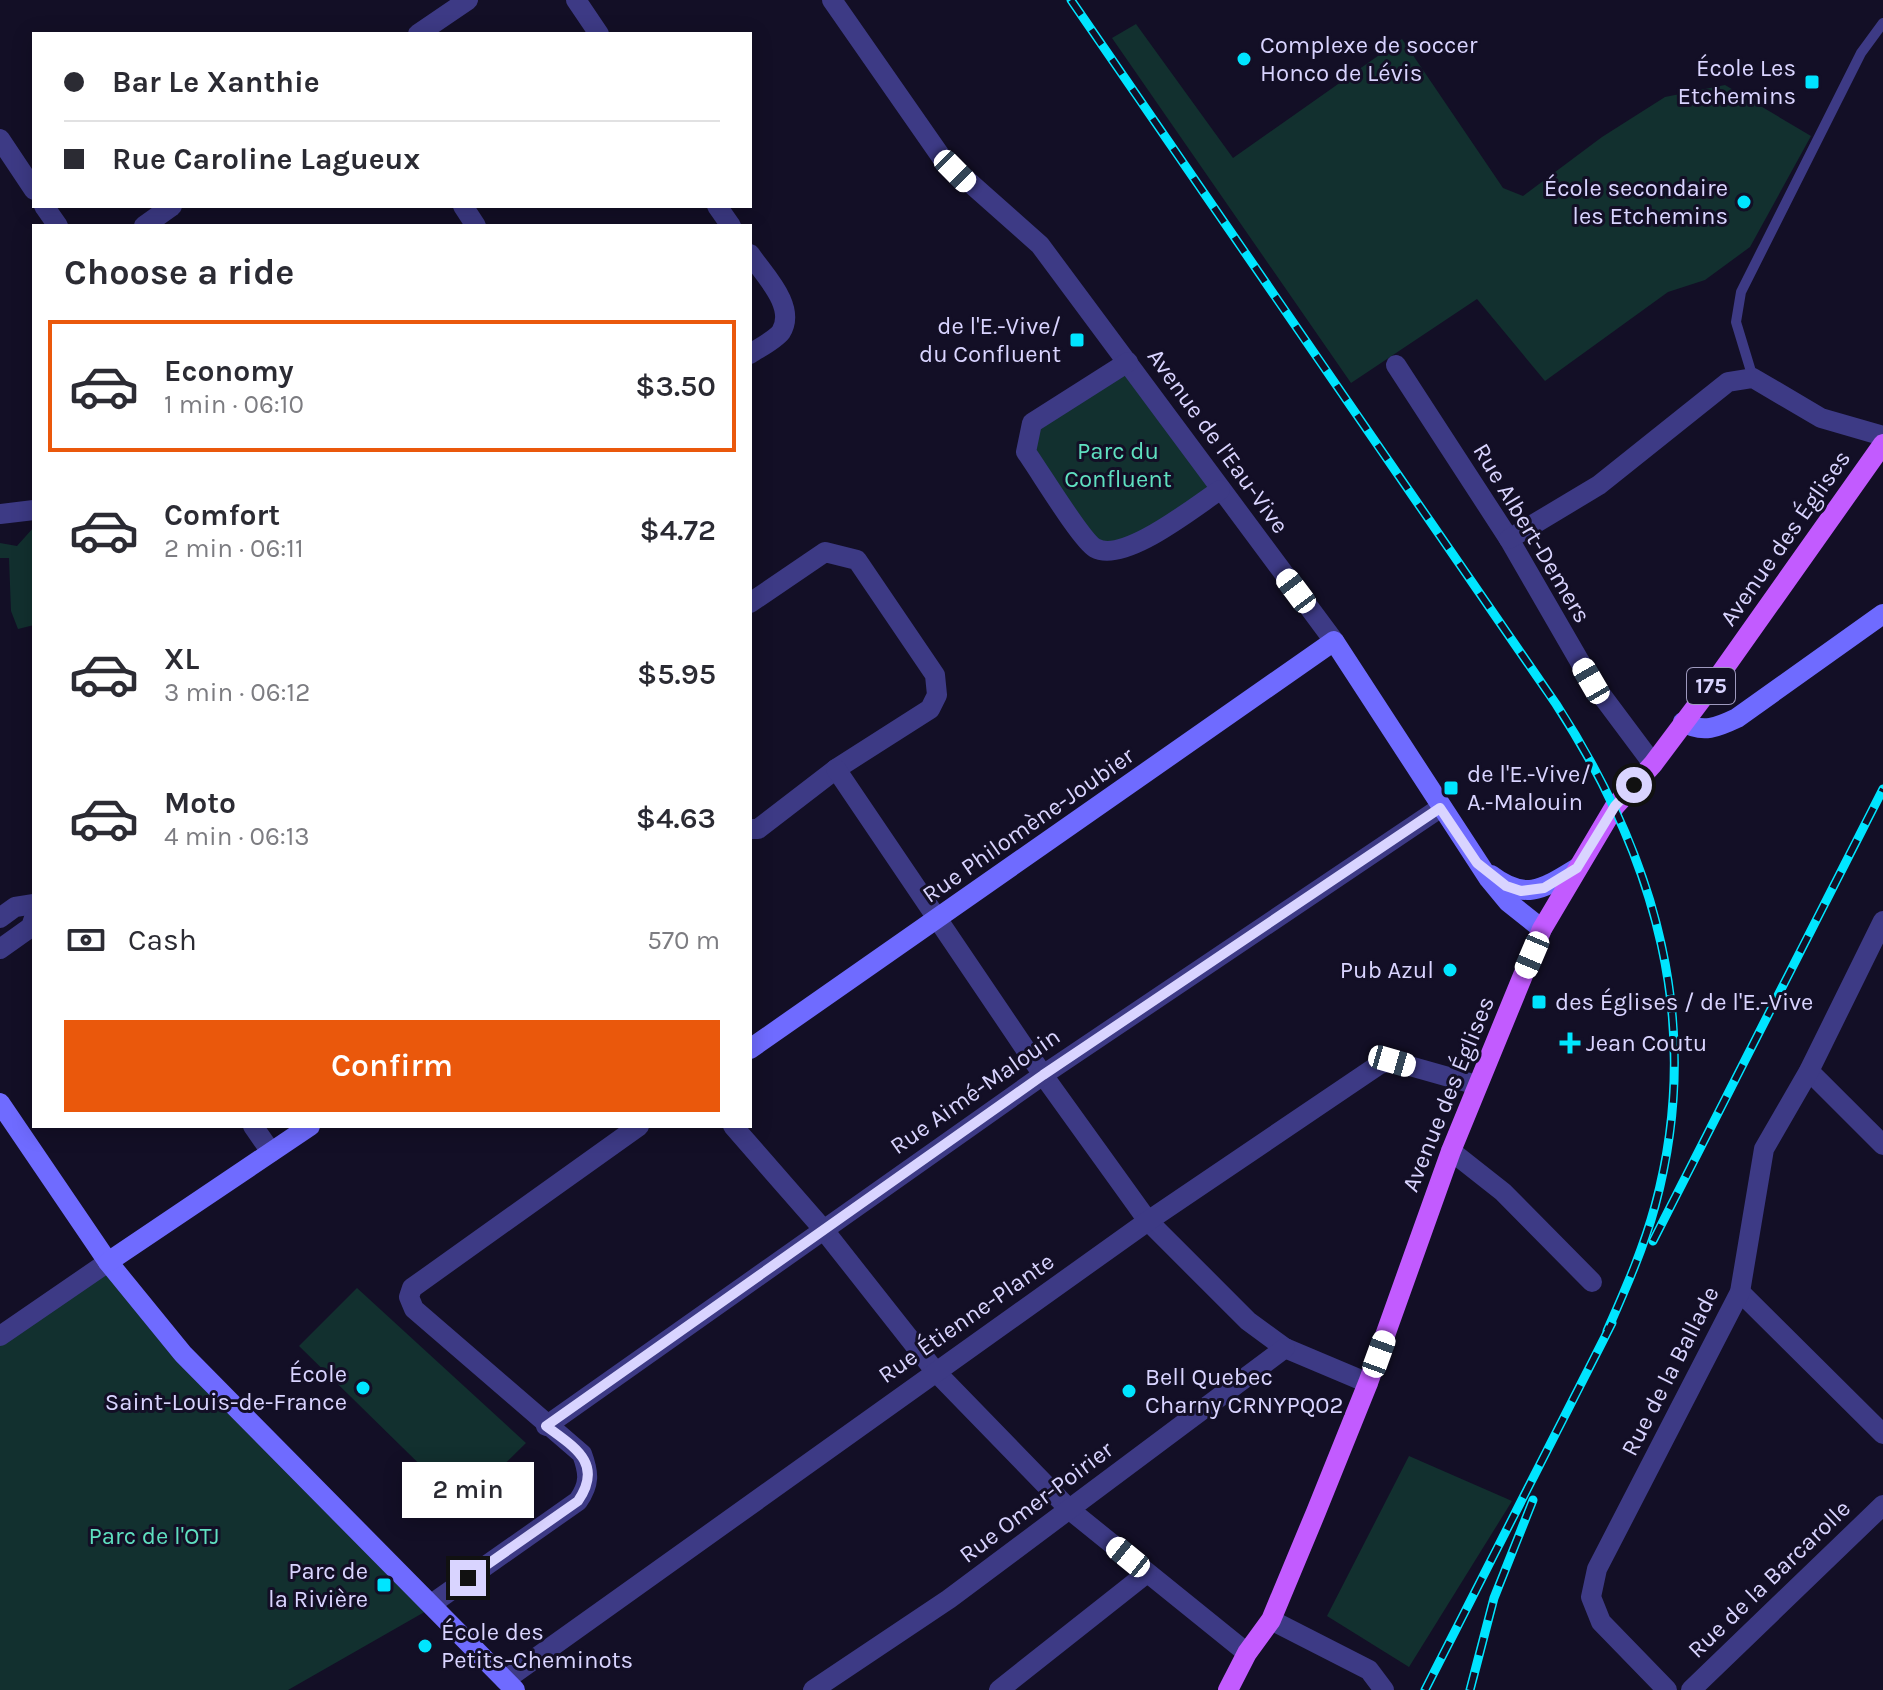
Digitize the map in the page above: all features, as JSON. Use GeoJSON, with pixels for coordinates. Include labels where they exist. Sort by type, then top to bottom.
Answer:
{"type":"FeatureCollection","features":[{"type":"Feature","properties":{"kind":"main road","name":"Avenue des Églises"},"geometry":{"type":"LineString","coordinates":[[1228,1690],[1247,1653],[1271,1620],[1368,1383],[1451,1151],[1542,929],[1615,806],[1653,764],[1883,444]]}},
{"type":"Feature","properties":{"kind":"street"},"geometry":{"type":"LineString","coordinates":[[421,32],[468,0]]}},
{"type":"Feature","properties":{"kind":"street"},"geometry":{"type":"LineString","coordinates":[[576,0],[598,32]]}},
{"type":"Feature","properties":{"kind":"street","name":"Avenue de l'Eau-Vive"},"geometry":{"type":"LineString","coordinates":[[832,0],[942,158],[1040,245],[1334,641],[1477,863],[1508,902],[1542,929]]}},
{"type":"Feature","properties":{"kind":"street"},"geometry":{"type":"LineString","coordinates":[[0,139],[32,187]]}},
{"type":"Feature","properties":{"kind":"street"},"geometry":{"type":"LineString","coordinates":[[147,224],[169,208]]}},
{"type":"Feature","properties":{"kind":"street"},"geometry":{"type":"LineString","coordinates":[[752,257],[781,300],[785,315],[780,333],[752,353]]}},
{"type":"Feature","properties":{"kind":"street"},"geometry":{"type":"LineString","coordinates":[[1128,362],[1032,423],[1027,437],[1026,452],[1093,547],[1111,553],[1131,547],[1220,490]]}},
{"type":"Feature","properties":{"kind":"street","name":"Rue Albert-Demers"},"geometry":{"type":"LineString","coordinates":[[1396,365],[1509,539],[1591,681],[1653,764]]}},
{"type":"Feature","properties":{"kind":"street"},"geometry":{"type":"LineString","coordinates":[[1509,539],[1599,485],[1728,382],[1753,378],[1821,418],[1883,436]]}},
{"type":"Feature","properties":{"kind":"street"},"geometry":{"type":"LineString","coordinates":[[0,514],[32,510]]}},
{"type":"Feature","properties":{"kind":"street"},"geometry":{"type":"LineString","coordinates":[[752,602],[825,552],[857,560],[935,675],[937,695],[930,709],[836,769],[758,829],[752,829]]}},
{"type":"Feature","properties":{"kind":"street"},"geometry":{"type":"LineString","coordinates":[[1683,722],[1695,730],[1715,728],[1737,718],[1883,614]]}},
{"type":"Feature","properties":{"kind":"street","name":"Rue Philomène-Joubier"},"geometry":{"type":"LineString","coordinates":[[752,1048],[1334,641]]}},
{"type":"Feature","properties":{"kind":"street"},"geometry":{"type":"LineString","coordinates":[[836,769],[1043,1075],[1148,1221],[1248,1321],[1285,1348],[1368,1383]]}},
{"type":"Feature","properties":{"kind":"street","name":"Rue Aimé-Malouin"},"geometry":{"type":"LineString","coordinates":[[546,1426],[1043,1075],[1440,808]]}},
{"type":"Feature","properties":{"kind":"street"},"geometry":{"type":"LineString","coordinates":[[1477,863],[1506,886],[1521,891],[1544,888],[1577,868]]}},
{"type":"Feature","properties":{"kind":"street"},"geometry":{"type":"LineString","coordinates":[[0,918],[15,907],[32,904]]}},
{"type":"Feature","properties":{"kind":"street","name":"Rue de la Ballade"},"geometry":{"type":"LineString","coordinates":[[1667,1690],[1601,1622],[1591,1597],[1597,1569],[1740,1292],[1764,1149],[1809,1071],[1883,921]]}},
{"type":"Feature","properties":{"kind":"street"},"geometry":{"type":"LineString","coordinates":[[0,949],[32,924]]}},
{"type":"Feature","properties":{"kind":"street","name":"Rue Étienne-Plante"},"geometry":{"type":"LineString","coordinates":[[510,1685],[935,1371],[1148,1221],[1380,1064],[1392,1061],[1477,1085]]}},
{"type":"Feature","properties":{"kind":"street"},"geometry":{"type":"LineString","coordinates":[[1809,1071],[1883,1145]]}},
{"type":"Feature","properties":{"kind":"street"},"geometry":{"type":"LineString","coordinates":[[0,1103],[108,1262],[183,1354],[433,1603],[510,1685]]}},
{"type":"Feature","properties":{"kind":"street"},"geometry":{"type":"LineString","coordinates":[[254,1128],[271,1152]]}},
{"type":"Feature","properties":{"kind":"street"},"geometry":{"type":"LineString","coordinates":[[0,1336],[307,1128]]}},
{"type":"Feature","properties":{"kind":"street"},"geometry":{"type":"LineString","coordinates":[[433,1603],[578,1501],[586,1490],[589,1472],[582,1454],[414,1309],[409,1297],[412,1288],[636,1128]]}},
{"type":"Feature","properties":{"kind":"street"},"geometry":{"type":"LineString","coordinates":[[735,1128],[823,1229],[935,1371],[1070,1510],[1247,1653]]}},
{"type":"Feature","properties":{"kind":"street"},"geometry":{"type":"LineString","coordinates":[[1451,1151],[1503,1192],[1592,1282]]}},
{"type":"Feature","properties":{"kind":"street"},"geometry":{"type":"LineString","coordinates":[[1740,1292],[1883,1434]]}},
{"type":"Feature","properties":{"kind":"street","name":"Rue Omer-Poirier"},"geometry":{"type":"LineString","coordinates":[[813,1690],[949,1599],[1285,1348]]}},
{"type":"Feature","properties":{"kind":"street","name":"Rue de la Barcarolle"},"geometry":{"type":"LineString","coordinates":[[1691,1690],[1883,1505]]}},
{"type":"Feature","properties":{"kind":"street"},"geometry":{"type":"LineString","coordinates":[[999,1690],[1147,1573]]}},
{"type":"Feature","properties":{"kind":"street"},"geometry":{"type":"LineString","coordinates":[[1271,1620],[1369,1670],[1384,1690]]}},
{"type":"Feature","properties":{"kind":"lane"},"geometry":{"type":"LineString","coordinates":[[1753,378],[1736,322],[1741,292],[1861,53],[1883,23]]}},
{"type":"Feature","properties":{"kind":"green space"},"geometry":{"type":"Polygon","coordinates":[[[1136,24],[1233,158],[1402,39],[1503,188],[1523,196],[1602,137],[1665,97],[1725,85],[1811,136],[1750,247],[1705,280],[1668,292],[1545,381],[1477,299],[1351,383],[1112,38],[1136,24]]]}},
{"type":"Feature","properties":{"kind":"green space","name":"Parc du Confluent"},"geometry":{"type":"Polygon","coordinates":[[[1128,362],[1220,490],[1131,547],[1093,547],[1027,437],[1128,362]]]}},
{"type":"Feature","properties":{"kind":"green space"},"geometry":{"type":"Polygon","coordinates":[[[32,529],[32,626],[18,629],[11,611],[9,558],[0,558],[0,543],[17,546],[32,529]]]}},
{"type":"Feature","properties":{"kind":"green space","name":"Parc de l'OTJ"},"geometry":{"type":"Polygon","coordinates":[[[122,1263],[185,1350],[442,1602],[288,1690],[0,1690],[0,1345],[122,1263]]]}},
{"type":"Feature","properties":{"kind":"green space"},"geometry":{"type":"Polygon","coordinates":[[[357,1288],[526,1443],[476,1492],[469,1486],[455,1499],[299,1346],[357,1288]]]}},
{"type":"Feature","properties":{"kind":"green space"},"geometry":{"type":"Polygon","coordinates":[[[1409,1456],[1512,1501],[1409,1667],[1327,1616],[1409,1456]]]}},
{"type":"Feature","properties":{"kind":"railway"},"geometry":{"type":"LineString","coordinates":[[1071,0],[1556,704],[1591,762],[1621,822],[1644,883],[1661,945],[1672,1008],[1674,1073],[1669,1139],[1655,1206],[1607,1331]]}},
{"type":"Feature","properties":{"kind":"railway"},"geometry":{"type":"LineString","coordinates":[[1653,1241],[1883,789]]}},
{"type":"Feature","properties":{"kind":"railway"},"geometry":{"type":"LineString","coordinates":[[1425,1690],[1612,1323]]}},
{"type":"Feature","properties":{"kind":"railway"},"geometry":{"type":"LineString","coordinates":[[1470,1690],[1494,1598],[1533,1500]]}},
{"type":"Feature","properties":{"kind":"place","name":"Complexe de soccer Honco de Lévis"},"geometry":{"type":"Point","coordinates":[1244,59]}},
{"type":"Feature","properties":{"kind":"place","name":"École Les Etchemins"},"geometry":{"type":"Point","coordinates":[1812,82]}},
{"type":"Feature","properties":{"kind":"place","name":"École secondaire les Etchemins"},"geometry":{"type":"Point","coordinates":[1744,202]}},
{"type":"Feature","properties":{"kind":"place","name":"de l'E.-Vive/ du Confluent"},"geometry":{"type":"Point","coordinates":[1077,340]}},
{"type":"Feature","properties":{"kind":"place","name":"de l'E.-Vive/ A.-Malouin"},"geometry":{"type":"Point","coordinates":[1451,788]}},
{"type":"Feature","properties":{"kind":"place","name":"Pub Azul"},"geometry":{"type":"Point","coordinates":[1450,970]}},
{"type":"Feature","properties":{"kind":"place","name":"des Églises / de l'E.-Vive"},"geometry":{"type":"Point","coordinates":[1539,1002]}},
{"type":"Feature","properties":{"kind":"place","name":"Jean Coutu"},"geometry":{"type":"Point","coordinates":[1570,1043]}},
{"type":"Feature","properties":{"kind":"place","name":"École Saint-Louis-de-France"},"geometry":{"type":"Point","coordinates":[363,1388]}},
{"type":"Feature","properties":{"kind":"place","name":"Bell Quebec Charny CRNYPQ02"},"geometry":{"type":"Point","coordinates":[1129,1391]}},
{"type":"Feature","properties":{"kind":"place","name":"Parc de la Rivière"},"geometry":{"type":"Point","coordinates":[384,1585]}},
{"type":"Feature","properties":{"kind":"place","name":"École des Petits-Cheminots"},"geometry":{"type":"Point","coordinates":[425,1646]}},
{"type":"Feature","properties":{"kind":"route"},"geometry":{"type":"LineString","coordinates":[[468,1578],[578,1501],[586,1490],[589,1472],[582,1454],[546,1426],[1043,1075],[1440,808],[1477,863],[1506,886],[1521,891],[1544,888],[1577,868],[1615,806],[1634,785]]}}]}
